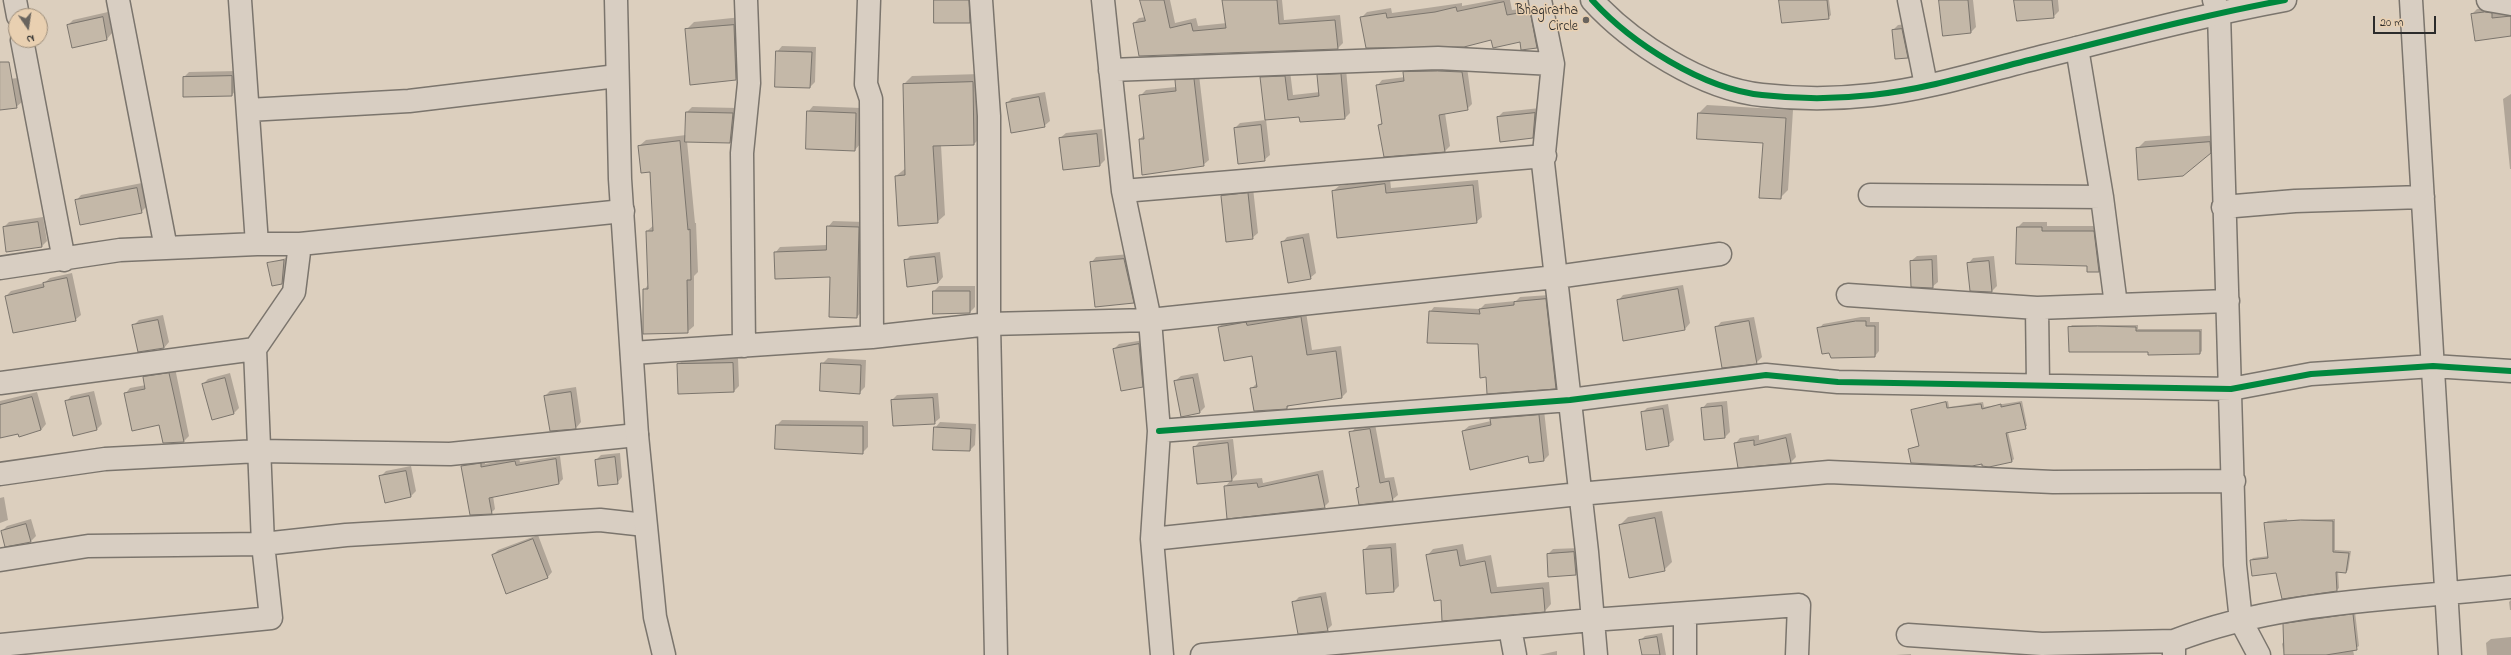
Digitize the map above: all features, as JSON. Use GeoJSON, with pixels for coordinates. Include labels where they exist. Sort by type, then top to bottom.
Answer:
{"type":"FeatureCollection","features":[{"type":"Feature","properties":{"kind":"street"},"geometry":{"type":"LineString","coordinates":[[118,0],[166,248]]}},
{"type":"Feature","properties":{"kind":"street"},"geometry":{"type":"LineString","coordinates":[[240,0],[257,244]]}},
{"type":"Feature","properties":{"kind":"street"},"geometry":{"type":"LineString","coordinates":[[616,0],[617,76],[623,211],[637,435],[654,617],[664,655]]}},
{"type":"Feature","properties":{"kind":"street"},"geometry":{"type":"LineString","coordinates":[[744,346],[742,153],[749,83],[746,0]]}},
{"type":"Feature","properties":{"kind":"street"},"geometry":{"type":"LineString","coordinates":[[869,0],[866,84],[872,99],[872,337]]}},
{"type":"Feature","properties":{"kind":"street"},"geometry":{"type":"LineString","coordinates":[[980,0],[989,116],[989,324],[996,655]]}},
{"type":"Feature","properties":{"kind":"street"},"geometry":{"type":"LineString","coordinates":[[1103,0],[1123,191],[1150,320],[1159,431],[1152,540],[1162,655]]}},
{"type":"Feature","properties":{"kind":"street"},"geometry":{"type":"LineString","coordinates":[[1540,0],[1553,64],[1545,156],[1543,163],[1570,400],[1596,655]]}},
{"type":"Feature","properties":{"kind":"street"},"geometry":{"type":"LineString","coordinates":[[1592,0],[1602,12],[1675,66],[1716,84],[1761,95],[1873,96],[1926,85],[2077,48],[2216,6],[2285,0]]}},
{"type":"Feature","properties":{"kind":"street"},"geometry":{"type":"LineString","coordinates":[[1910,0],[1926,85]]}},
{"type":"Feature","properties":{"kind":"street"},"geometry":{"type":"LineString","coordinates":[[2411,0],[2450,655]]}},
{"type":"Feature","properties":{"kind":"street"},"geometry":{"type":"LineString","coordinates":[[2488,0],[2511,4]]}},
{"type":"Feature","properties":{"kind":"street"},"geometry":{"type":"LineString","coordinates":[[2216,6],[2231,389],[2235,565],[2241,621],[2259,655]]}},
{"type":"Feature","properties":{"kind":"street"},"geometry":{"type":"LineString","coordinates":[[24,48],[64,260]]}},
{"type":"Feature","properties":{"kind":"street"},"geometry":{"type":"LineString","coordinates":[[2077,48],[2102,197],[2116,305]]}},
{"type":"Feature","properties":{"kind":"street"},"geometry":{"type":"LineString","coordinates":[[1110,70],[1438,58],[1553,64]]}},
{"type":"Feature","properties":{"kind":"street"},"geometry":{"type":"LineString","coordinates":[[248,110],[409,100],[617,76]]}},
{"type":"Feature","properties":{"kind":"street"},"geometry":{"type":"LineString","coordinates":[[1123,191],[1545,156]]}},
{"type":"Feature","properties":{"kind":"street"},"geometry":{"type":"LineString","coordinates":[[1870,195],[2102,197]]}},
{"type":"Feature","properties":{"kind":"street"},"geometry":{"type":"LineString","coordinates":[[2223,207],[2295,201],[2423,197]]}},
{"type":"Feature","properties":{"kind":"street"},"geometry":{"type":"LineString","coordinates":[[0,268],[64,260],[120,250],[257,244],[300,244],[623,211]]}},
{"type":"Feature","properties":{"kind":"street"},"geometry":{"type":"LineString","coordinates":[[0,645],[271,618],[263,544],[255,349],[294,292],[300,244]]}},
{"type":"Feature","properties":{"kind":"street"},"geometry":{"type":"LineString","coordinates":[[632,353],[872,337],[989,324],[1150,320],[1556,277],[1720,254]]}},
{"type":"Feature","properties":{"kind":"street"},"geometry":{"type":"LineString","coordinates":[[1848,295],[2037,308],[2228,301]]}},
{"type":"Feature","properties":{"kind":"street"},"geometry":{"type":"LineString","coordinates":[[2037,308],[2038,384]]}},
{"type":"Feature","properties":{"kind":"street"},"geometry":{"type":"LineString","coordinates":[[0,383],[255,349]]}},
{"type":"Feature","properties":{"kind":"street"},"geometry":{"type":"LineString","coordinates":[[1159,431],[1570,400],[1766,375],[1838,382],[2038,384],[2231,389],[2311,374],[2433,366],[2511,371]]}},
{"type":"Feature","properties":{"kind":"street"},"geometry":{"type":"LineString","coordinates":[[0,474],[105,459],[259,451],[450,454],[637,435]]}},
{"type":"Feature","properties":{"kind":"street"},"geometry":{"type":"LineString","coordinates":[[1152,540],[1579,494],[1829,472],[2053,482],[2234,481]]}},
{"type":"Feature","properties":{"kind":"street"},"geometry":{"type":"LineString","coordinates":[[0,560],[88,546],[263,544],[346,535],[600,520],[645,525]]}},
{"type":"Feature","properties":{"kind":"street"},"geometry":{"type":"LineString","coordinates":[[1908,635],[2042,644],[2174,648],[2200,631],[2317,605],[2511,587]]}},
{"type":"Feature","properties":{"kind":"street"},"geometry":{"type":"LineString","coordinates":[[1202,655],[1422,646],[1510,628],[1592,620],[1685,615],[1799,605],[1797,655]]}},
{"type":"Feature","properties":{"kind":"street"},"geometry":{"type":"LineString","coordinates":[[1685,615],[1685,655]]}},
{"type":"Feature","properties":{"kind":"street"},"geometry":{"type":"LineString","coordinates":[[1510,628],[1515,655]]}},
{"type":"Feature","properties":{"kind":"building"},"geometry":{"type":"Polygon","coordinates":[[[934,0],[969,0],[970,23],[934,23],[934,0]]]}},
{"type":"Feature","properties":{"kind":"building"},"geometry":{"type":"Polygon","coordinates":[[[1140,0],[1164,0],[1170,28],[1191,23],[1193,31],[1226,28],[1222,0],[1277,0],[1279,24],[1335,20],[1338,49],[1139,56],[1133,23],[1145,21],[1140,0]]]}},
{"type":"Feature","properties":{"kind":"building"},"geometry":{"type":"Polygon","coordinates":[[[1779,0],[1827,0],[1829,19],[1782,23],[1779,0]]]}},
{"type":"Feature","properties":{"kind":"building"},"geometry":{"type":"Polygon","coordinates":[[[1939,0],[1968,0],[1971,33],[1943,36],[1939,0]]]}},
{"type":"Feature","properties":{"kind":"building"},"geometry":{"type":"Polygon","coordinates":[[[2014,0],[2052,0],[2054,18],[2017,21],[2014,0]]]}},
{"type":"Feature","properties":{"kind":"building"},"geometry":{"type":"Polygon","coordinates":[[[1504,2],[1507,15],[1530,11],[1537,48],[1521,50],[1520,42],[1493,48],[1491,40],[1464,47],[1366,48],[1360,17],[1386,13],[1387,18],[1435,12],[1456,7],[1457,11],[1504,2]]]}},
{"type":"Feature","properties":{"kind":"building"},"geometry":{"type":"Polygon","coordinates":[[[2485,12],[2492,13],[2492,18],[2511,16],[2511,36],[2475,41],[2471,14],[2485,12]]]}},
{"type":"Feature","properties":{"kind":"building"},"geometry":{"type":"Polygon","coordinates":[[[103,17],[107,40],[72,48],[67,25],[103,17]]]}},
{"type":"Feature","properties":{"kind":"building"},"geometry":{"type":"Polygon","coordinates":[[[734,25],[736,80],[690,85],[685,29],[734,25]]]}},
{"type":"Feature","properties":{"kind":"building"},"geometry":{"type":"Polygon","coordinates":[[[1902,29],[1908,58],[1895,59],[1892,30],[1902,29]]]}},
{"type":"Feature","properties":{"kind":"building"},"geometry":{"type":"Polygon","coordinates":[[[776,51],[812,52],[810,88],[775,87],[776,51]]]}},
{"type":"Feature","properties":{"kind":"building"},"geometry":{"type":"Polygon","coordinates":[[[0,62],[9,62],[17,108],[0,110],[0,62]]]}},
{"type":"Feature","properties":{"kind":"building"},"geometry":{"type":"Polygon","coordinates":[[[1403,72],[1462,72],[1468,110],[1439,115],[1445,152],[1384,157],[1378,125],[1382,124],[1376,85],[1404,81],[1403,72]]]}},
{"type":"Feature","properties":{"kind":"building"},"geometry":{"type":"Polygon","coordinates":[[[1341,74],[1345,119],[1300,122],[1299,117],[1265,120],[1260,77],[1285,76],[1288,100],[1319,96],[1317,75],[1341,74]]]}},
{"type":"Feature","properties":{"kind":"building"},"geometry":{"type":"Polygon","coordinates":[[[232,76],[232,96],[183,97],[183,77],[232,76]]]}},
{"type":"Feature","properties":{"kind":"building"},"geometry":{"type":"Polygon","coordinates":[[[1194,79],[1204,166],[1142,175],[1139,139],[1144,139],[1139,95],[1176,91],[1175,80],[1194,79]]]}},
{"type":"Feature","properties":{"kind":"building"},"geometry":{"type":"Polygon","coordinates":[[[973,82],[974,145],[933,146],[938,223],[898,226],[895,176],[905,175],[903,84],[973,82]]]}},
{"type":"Feature","properties":{"kind":"building"},"geometry":{"type":"Polygon","coordinates":[[[1039,97],[1045,127],[1011,133],[1006,103],[1039,97]]]}},
{"type":"Feature","properties":{"kind":"building"},"geometry":{"type":"Polygon","coordinates":[[[807,111],[856,113],[855,151],[806,149],[807,111]]]}},
{"type":"Feature","properties":{"kind":"building"},"geometry":{"type":"Polygon","coordinates":[[[686,112],[733,113],[730,143],[685,142],[686,112]]]}},
{"type":"Feature","properties":{"kind":"building"},"geometry":{"type":"Polygon","coordinates":[[[1535,113],[1533,138],[1500,142],[1497,117],[1535,113]]]}},
{"type":"Feature","properties":{"kind":"building"},"geometry":{"type":"Polygon","coordinates":[[[1698,113],[1786,118],[1781,199],[1759,198],[1763,143],[1697,139],[1698,113]]]}},
{"type":"Feature","properties":{"kind":"building"},"geometry":{"type":"Polygon","coordinates":[[[1261,125],[1265,161],[1238,164],[1234,128],[1261,125]]]}},
{"type":"Feature","properties":{"kind":"building"},"geometry":{"type":"Polygon","coordinates":[[[1097,134],[1100,166],[1063,170],[1059,138],[1097,134]]]}},
{"type":"Feature","properties":{"kind":"building"},"geometry":{"type":"Polygon","coordinates":[[[680,141],[688,230],[690,229],[691,280],[687,280],[688,333],[643,334],[643,289],[648,289],[646,231],[653,231],[650,172],[641,173],[638,146],[680,141]]]}},
{"type":"Feature","properties":{"kind":"building"},"geometry":{"type":"Polygon","coordinates":[[[2210,142],[2211,153],[2183,176],[2138,180],[2136,148],[2210,142]]]}},
{"type":"Feature","properties":{"kind":"building"},"geometry":{"type":"Polygon","coordinates":[[[1385,184],[1386,193],[1473,185],[1477,223],[1337,238],[1332,191],[1385,184]]]}},
{"type":"Feature","properties":{"kind":"building"},"geometry":{"type":"Polygon","coordinates":[[[137,188],[142,213],[80,225],[75,200],[137,188]]]}},
{"type":"Feature","properties":{"kind":"building"},"geometry":{"type":"Polygon","coordinates":[[[1248,193],[1253,239],[1226,242],[1221,196],[1248,193]]]}},
{"type":"Feature","properties":{"kind":"building"},"geometry":{"type":"Polygon","coordinates":[[[38,222],[42,247],[6,252],[3,227],[38,222]]]}},
{"type":"Feature","properties":{"kind":"building"},"geometry":{"type":"Polygon","coordinates":[[[827,226],[859,227],[857,318],[829,317],[830,277],[775,279],[774,252],[826,250],[827,226]]]}},
{"type":"Feature","properties":{"kind":"building"},"geometry":{"type":"Polygon","coordinates":[[[2017,227],[2042,227],[2042,231],[2094,231],[2099,272],[2087,272],[2087,266],[2016,264],[2017,227]]]}},
{"type":"Feature","properties":{"kind":"building"},"geometry":{"type":"Polygon","coordinates":[[[1303,238],[1311,279],[1288,283],[1281,242],[1303,238]]]}},
{"type":"Feature","properties":{"kind":"building"},"geometry":{"type":"Polygon","coordinates":[[[935,257],[938,283],[907,287],[904,260],[935,257]]]}},
{"type":"Feature","properties":{"kind":"building"},"geometry":{"type":"Polygon","coordinates":[[[1124,259],[1134,303],[1095,307],[1090,262],[1124,259]]]}},
{"type":"Feature","properties":{"kind":"building"},"geometry":{"type":"Polygon","coordinates":[[[284,260],[282,284],[272,286],[267,263],[284,260]]]}},
{"type":"Feature","properties":{"kind":"building"},"geometry":{"type":"Polygon","coordinates":[[[1932,260],[1933,288],[1911,287],[1910,261],[1932,260]]]}},
{"type":"Feature","properties":{"kind":"building"},"geometry":{"type":"Polygon","coordinates":[[[1989,261],[1992,292],[1970,291],[1967,263],[1989,261]]]}},
{"type":"Feature","properties":{"kind":"building"},"geometry":{"type":"Polygon","coordinates":[[[67,278],[76,321],[13,333],[5,296],[44,287],[43,283],[67,278]]]}},
{"type":"Feature","properties":{"kind":"building"},"geometry":{"type":"Polygon","coordinates":[[[1678,289],[1685,330],[1623,341],[1617,300],[1678,289]]]}},
{"type":"Feature","properties":{"kind":"building"},"geometry":{"type":"Polygon","coordinates":[[[933,291],[970,291],[970,313],[933,314],[933,291]]]}},
{"type":"Feature","properties":{"kind":"building"},"geometry":{"type":"Polygon","coordinates":[[[1546,299],[1556,389],[1487,394],[1486,377],[1480,378],[1478,344],[1427,343],[1429,311],[1480,314],[1479,309],[1514,305],[1514,302],[1546,299]]]}},
{"type":"Feature","properties":{"kind":"building"},"geometry":{"type":"Polygon","coordinates":[[[1301,317],[1307,355],[1336,351],[1342,398],[1287,406],[1287,409],[1254,411],[1250,388],[1257,387],[1252,356],[1224,361],[1218,327],[1246,322],[1247,325],[1301,317]]]}},
{"type":"Feature","properties":{"kind":"building"},"geometry":{"type":"Polygon","coordinates":[[[158,320],[164,348],[138,352],[132,325],[158,320]]]}},
{"type":"Feature","properties":{"kind":"building"},"geometry":{"type":"Polygon","coordinates":[[[1749,321],[1757,364],[1722,368],[1715,327],[1749,321]]]}},
{"type":"Feature","properties":{"kind":"building"},"geometry":{"type":"Polygon","coordinates":[[[1856,321],[1866,321],[1866,326],[1875,326],[1875,357],[1831,358],[1829,353],[1822,354],[1817,328],[1856,321]]]}},
{"type":"Feature","properties":{"kind":"building"},"geometry":{"type":"Polygon","coordinates":[[[2068,327],[2136,327],[2136,331],[2200,331],[2200,354],[2148,355],[2148,352],[2069,352],[2068,327]]]}},
{"type":"Feature","properties":{"kind":"building"},"geometry":{"type":"Polygon","coordinates":[[[1139,344],[1143,387],[1121,391],[1113,349],[1139,344]]]}},
{"type":"Feature","properties":{"kind":"building"},"geometry":{"type":"Polygon","coordinates":[[[733,363],[734,392],[678,394],[677,364],[733,363]]]}},
{"type":"Feature","properties":{"kind":"building"},"geometry":{"type":"Polygon","coordinates":[[[821,363],[861,365],[860,394],[820,391],[821,363]]]}},
{"type":"Feature","properties":{"kind":"building"},"geometry":{"type":"Polygon","coordinates":[[[169,373],[184,442],[163,443],[159,425],[132,431],[124,393],[145,389],[143,377],[169,373]]]}},
{"type":"Feature","properties":{"kind":"building"},"geometry":{"type":"Polygon","coordinates":[[[225,378],[234,414],[212,420],[202,384],[225,378]]]}},
{"type":"Feature","properties":{"kind":"building"},"geometry":{"type":"Polygon","coordinates":[[[1193,378],[1200,413],[1181,417],[1174,381],[1193,378]]]}},
{"type":"Feature","properties":{"kind":"building"},"geometry":{"type":"Polygon","coordinates":[[[571,392],[576,429],[550,431],[544,396],[571,392]]]}},
{"type":"Feature","properties":{"kind":"building"},"geometry":{"type":"Polygon","coordinates":[[[89,396],[97,430],[73,436],[65,401],[89,396]]]}},
{"type":"Feature","properties":{"kind":"building"},"geometry":{"type":"Polygon","coordinates":[[[32,397],[41,430],[19,437],[18,434],[0,438],[0,405],[32,397]]]}},
{"type":"Feature","properties":{"kind":"building"},"geometry":{"type":"Polygon","coordinates":[[[933,398],[935,424],[893,426],[891,400],[933,398]]]}},
{"type":"Feature","properties":{"kind":"building"},"geometry":{"type":"Polygon","coordinates":[[[1946,402],[1947,408],[1981,404],[1982,409],[2001,404],[2001,407],[2020,403],[2026,429],[2006,433],[2012,462],[1989,467],[1982,466],[1982,464],[1972,466],[1911,463],[1908,449],[1919,446],[1911,410],[1946,402]]]}},
{"type":"Feature","properties":{"kind":"building"},"geometry":{"type":"Polygon","coordinates":[[[1722,406],[1725,438],[1704,440],[1701,408],[1722,406]]]}},
{"type":"Feature","properties":{"kind":"building"},"geometry":{"type":"Polygon","coordinates":[[[1663,409],[1669,446],[1646,450],[1641,412],[1663,409]]]}},
{"type":"Feature","properties":{"kind":"building"},"geometry":{"type":"Polygon","coordinates":[[[1539,415],[1544,461],[1529,463],[1528,456],[1470,470],[1462,431],[1491,425],[1490,419],[1539,415]]]}},
{"type":"Feature","properties":{"kind":"building"},"geometry":{"type":"Polygon","coordinates":[[[776,425],[863,426],[863,454],[775,449],[776,425]]]}},
{"type":"Feature","properties":{"kind":"building"},"geometry":{"type":"Polygon","coordinates":[[[934,427],[971,429],[970,451],[933,450],[934,427]]]}},
{"type":"Feature","properties":{"kind":"building"},"geometry":{"type":"Polygon","coordinates":[[[1370,429],[1380,483],[1389,481],[1393,501],[1359,505],[1356,488],[1359,487],[1349,432],[1370,429]]]}},
{"type":"Feature","properties":{"kind":"building"},"geometry":{"type":"Polygon","coordinates":[[[1786,438],[1791,463],[1738,468],[1734,443],[1754,440],[1754,445],[1786,438]]]}},
{"type":"Feature","properties":{"kind":"building"},"geometry":{"type":"Polygon","coordinates":[[[1228,443],[1232,481],[1197,484],[1193,447],[1228,443]]]}},
{"type":"Feature","properties":{"kind":"building"},"geometry":{"type":"Polygon","coordinates":[[[615,457],[618,484],[598,486],[595,460],[615,457]]]}},
{"type":"Feature","properties":{"kind":"building"},"geometry":{"type":"Polygon","coordinates":[[[556,459],[559,484],[489,498],[492,514],[470,515],[461,466],[481,463],[481,467],[515,461],[516,465],[556,459]]]}},
{"type":"Feature","properties":{"kind":"building"},"geometry":{"type":"Polygon","coordinates":[[[406,471],[411,497],[385,503],[379,476],[406,471]]]}},
{"type":"Feature","properties":{"kind":"building"},"geometry":{"type":"Polygon","coordinates":[[[1318,475],[1325,508],[1227,519],[1224,486],[1257,483],[1258,487],[1318,475]]]}},
{"type":"Feature","properties":{"kind":"building"},"geometry":{"type":"Polygon","coordinates":[[[1655,518],[1665,571],[1629,578],[1619,525],[1655,518]]]}},
{"type":"Feature","properties":{"kind":"building"},"geometry":{"type":"Polygon","coordinates":[[[2301,520],[2333,521],[2333,552],[2349,553],[2346,573],[2336,572],[2337,591],[2282,599],[2276,573],[2252,576],[2250,560],[2268,558],[2264,523],[2301,520]]]}},
{"type":"Feature","properties":{"kind":"building"},"geometry":{"type":"Polygon","coordinates":[[[26,524],[31,542],[5,547],[1,531],[26,524]]]}},
{"type":"Feature","properties":{"kind":"building"},"geometry":{"type":"Polygon","coordinates":[[[533,539],[548,578],[506,594],[492,555],[533,539]]]}},
{"type":"Feature","properties":{"kind":"building"},"geometry":{"type":"Polygon","coordinates":[[[1391,548],[1394,592],[1366,594],[1363,550],[1391,548]]]}},
{"type":"Feature","properties":{"kind":"building"},"geometry":{"type":"Polygon","coordinates":[[[1457,550],[1460,566],[1485,561],[1491,593],[1543,588],[1545,612],[1442,621],[1441,600],[1434,601],[1426,555],[1457,550]]]}},
{"type":"Feature","properties":{"kind":"building"},"geometry":{"type":"Polygon","coordinates":[[[1574,552],[1576,575],[1548,577],[1547,554],[1574,552]]]}},
{"type":"Feature","properties":{"kind":"building"},"geometry":{"type":"Polygon","coordinates":[[[1321,597],[1328,631],[1298,634],[1292,602],[1321,597]]]}},
{"type":"Feature","properties":{"kind":"building"},"geometry":{"type":"Polygon","coordinates":[[[2353,614],[2357,650],[2326,655],[2284,655],[2283,624],[2353,614]]]}},
{"type":"Feature","properties":{"kind":"building"},"geometry":{"type":"Polygon","coordinates":[[[1657,637],[1660,655],[1642,655],[1639,640],[1657,637]]]}},
{"type":"Feature","properties":{"kind":"cycle path"},"geometry":{"type":"LineString","coordinates":[[1592,0],[1608,16],[1647,47],[1693,74],[1716,84],[1739,91],[1762,95],[1817,98],[1859,96],[1915,88],[2165,26],[2285,0]]}},
{"type":"Feature","properties":{"kind":"cycle path"},"geometry":{"type":"LineString","coordinates":[[1159,431],[1570,400],[1766,375],[1838,382],[2231,389],[2311,374],[2433,366],[2511,371]]}},
{"type":"Feature","properties":{"kind":"place","name":"Bhagiratha Circle"},"geometry":{"type":"Point","coordinates":[1586,20]}}]}
